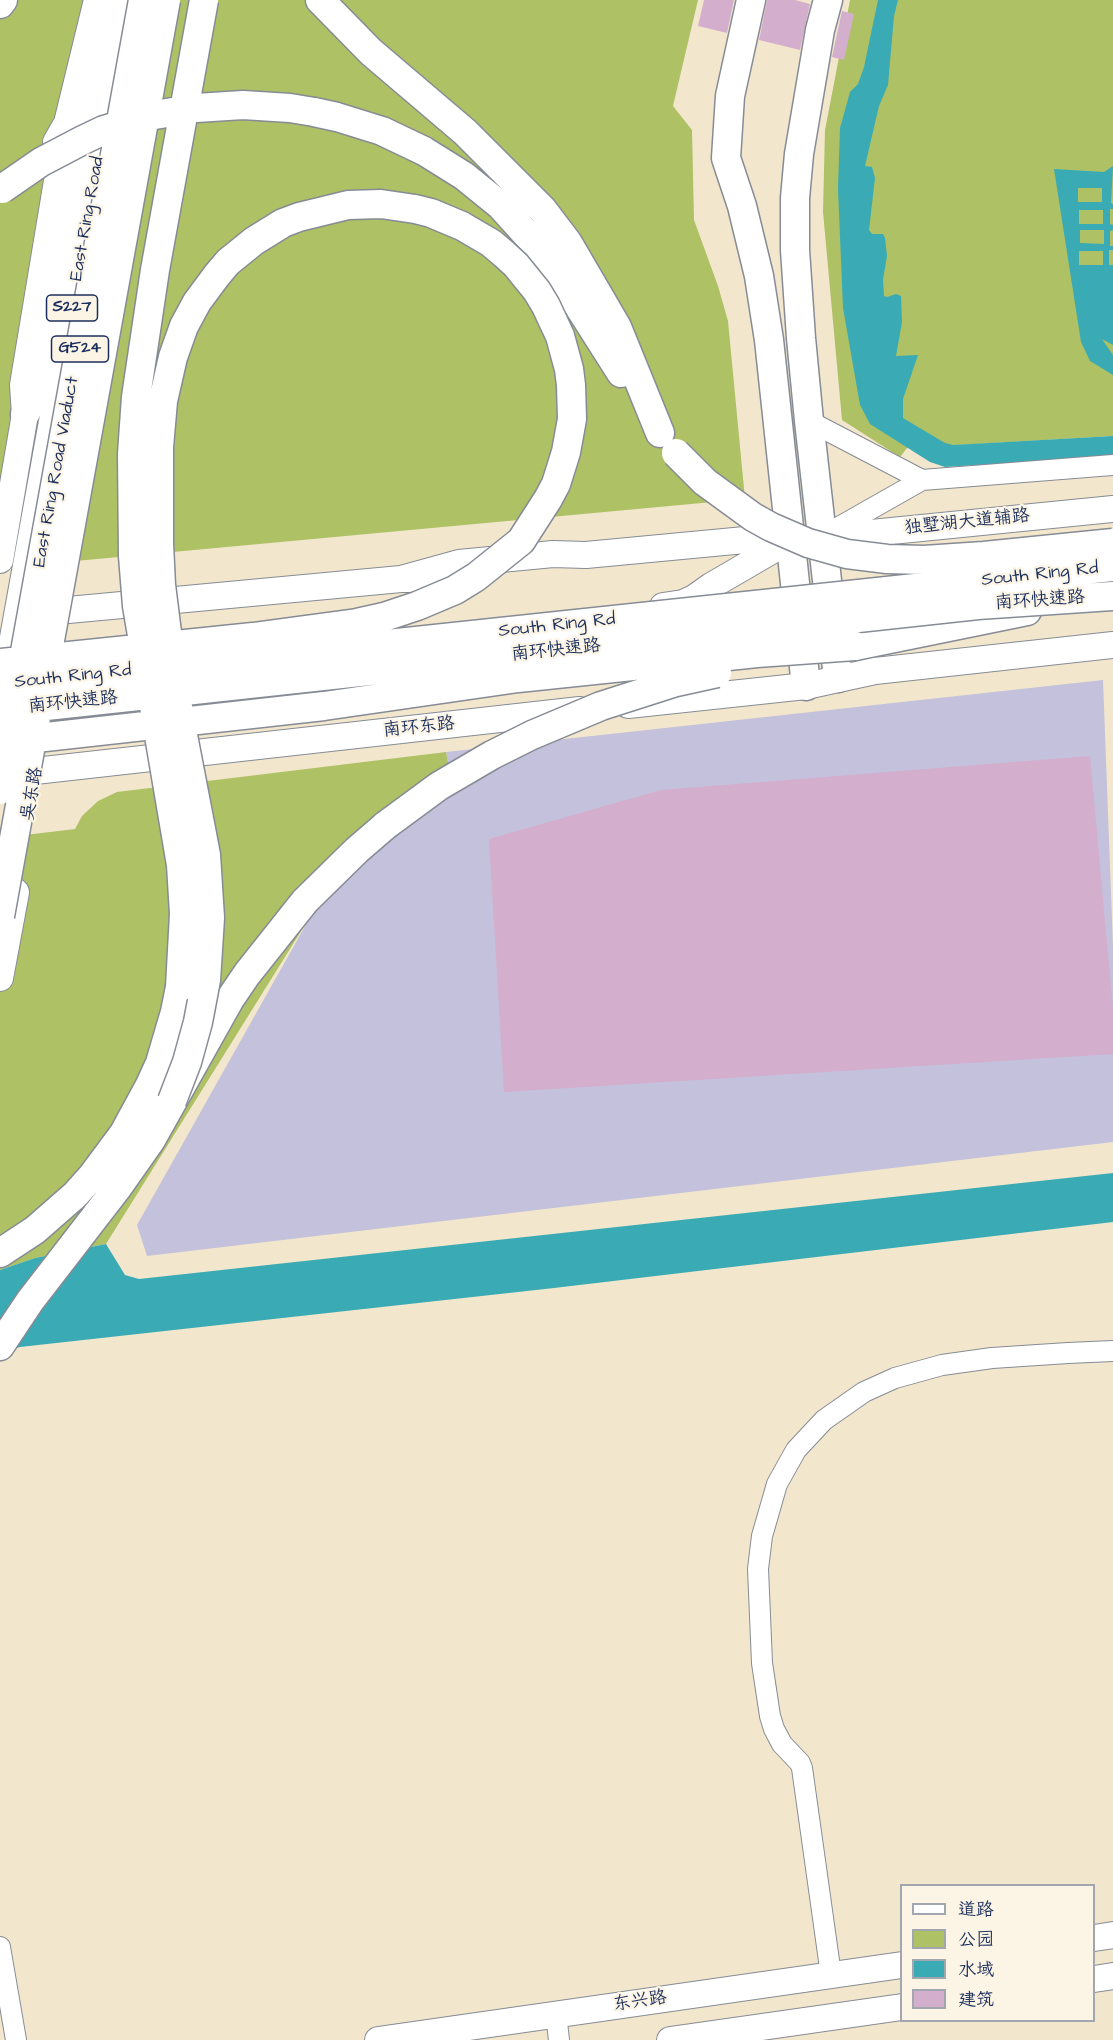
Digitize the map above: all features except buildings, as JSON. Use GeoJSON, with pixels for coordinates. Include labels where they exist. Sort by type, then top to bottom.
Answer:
{"type":"FeatureCollection","features":[{"type":"Feature","properties":{"kind":"highway"},"geometry":{"type":"LineString","coordinates":[[0,4],[3,0]]}},
{"type":"Feature","properties":{"kind":"highway"},"geometry":{"type":"LineString","coordinates":[[25,414],[39,388],[114,0]]}},
{"type":"Feature","properties":{"kind":"highway","name":"East Ring Road Viaduct"},"geometry":{"type":"LineString","coordinates":[[9,691],[143,0]]}},
{"type":"Feature","properties":{"kind":"highway","name":"East Ring Road Viaduct"},"geometry":{"type":"LineString","coordinates":[[9,691],[166,0]]}},
{"type":"Feature","properties":{"kind":"highway"},"geometry":{"type":"LineString","coordinates":[[0,1253],[35,1230],[75,1195],[109,1155],[124,1133],[150,1087],[160,1063],[180,987],[184,922],[181,865],[138,606],[133,556],[132,454],[136,397],[155,270],[204,0]]}},
{"type":"Feature","properties":{"kind":"highway"},"geometry":{"type":"LineString","coordinates":[[320,0],[371,52],[465,132],[543,210],[568,243],[617,327],[660,432]]}},
{"type":"Feature","properties":{"kind":"highway"},"geometry":{"type":"LineString","coordinates":[[752,0],[730,96],[726,159],[742,206],[759,276],[769,340],[806,686]]}},
{"type":"Feature","properties":{"kind":"highway"},"geometry":{"type":"LineString","coordinates":[[828,0],[820,30],[799,154],[795,198],[795,250],[809,421],[838,678]]}},
{"type":"Feature","properties":{"kind":"highway"},"geometry":{"type":"LineString","coordinates":[[0,191],[41,162],[83,140],[127,123],[173,111],[243,105],[290,108],[337,117],[381,131],[445,163],[483,190],[518,222],[562,277],[660,432],[690,468],[736,507],[808,543],[837,551],[887,559],[924,560],[996,555],[1113,543]]}},
{"type":"Feature","properties":{"kind":"highway"},"geometry":{"type":"LineString","coordinates":[[9,691],[23,661],[161,647],[172,645],[253,637],[384,617],[455,590],[476,577],[521,541],[556,484],[570,435],[572,402],[569,369],[557,328],[537,291],[504,254],[462,225],[431,213],[406,207],[381,204],[348,205],[315,212],[283,223],[254,241],[217,275],[197,302],[184,327],[172,357],[163,401],[159,447],[159,544],[161,585],[166,625],[168,636],[169,646],[172,667],[180,720],[206,855],[210,918],[207,970],[198,1022],[187,1062],[172,1101]]}},
{"type":"Feature","properties":{"kind":"highway","name":"South Ring Rd"},"geometry":{"type":"LineString","coordinates":[[9,691],[1113,567]]}},
{"type":"Feature","properties":{"kind":"highway"},"geometry":{"type":"LineString","coordinates":[[0,1346],[30,1301],[118,1187],[150,1140],[230,999],[273,941],[305,901],[357,850],[439,786],[512,745],[601,706],[676,682],[1100,597]]}},
{"type":"Feature","properties":{"kind":"highway","name":"南环快速路"},"geometry":{"type":"LineString","coordinates":[[9,691],[978,605],[1100,597]]}},
{"type":"Feature","properties":{"kind":"highway"},"geometry":{"type":"LineString","coordinates":[[0,742],[324,706],[530,677],[757,653],[855,646]]}},
{"type":"Feature","properties":{"kind":"highway","name":"G524"},"geometry":{"type":"LineString","coordinates":[[0,790],[9,691]]}},
{"type":"Feature","properties":{"kind":"highway","name":"G524"},"geometry":{"type":"LineString","coordinates":[[0,916],[9,691]]}},
{"type":"Feature","properties":{"kind":"main road"},"geometry":{"type":"LineString","coordinates":[[0,560],[25,414],[23,385],[59,169],[56,142],[67,123],[97,0]]}},
{"type":"Feature","properties":{"kind":"main road","name":"East Ring Road"},"geometry":{"type":"LineString","coordinates":[[8,616],[128,0]]}},
{"type":"Feature","properties":{"kind":"main road","name":"S227"},"geometry":{"type":"LineString","coordinates":[[67,611],[178,0]]}},
{"type":"Feature","properties":{"kind":"main road","name":"独墅湖大道辅路"},"geometry":{"type":"LineString","coordinates":[[821,538],[1113,509]]}},
{"type":"Feature","properties":{"kind":"main road"},"geometry":{"type":"LineString","coordinates":[[8,616],[401,579],[459,563],[553,554],[586,555],[745,540],[821,538]]}},
{"type":"Feature","properties":{"kind":"main road"},"geometry":{"type":"LineString","coordinates":[[9,691],[56,668],[683,603],[789,540]]}},
{"type":"Feature","properties":{"kind":"main road","name":"吴东路"},"geometry":{"type":"LineString","coordinates":[[0,978],[67,611]]}},
{"type":"Feature","properties":{"kind":"main road","name":"S227"},"geometry":{"type":"LineString","coordinates":[[8,616],[9,691]]}},
{"type":"Feature","properties":{"kind":"main road"},"geometry":{"type":"LineString","coordinates":[[838,678],[875,671],[1113,645]]}},
{"type":"Feature","properties":{"kind":"main road","name":"南环东路"},"geometry":{"type":"LineString","coordinates":[[0,775],[806,686],[838,678]]}},
{"type":"Feature","properties":{"kind":"main road"},"geometry":{"type":"LineString","coordinates":[[1095,1938],[1113,1935]]}},
{"type":"Feature","properties":{"kind":"main road","name":"东兴路"},"geometry":{"type":"LineString","coordinates":[[378,2040],[900,1965]]}},
{"type":"Feature","properties":{"kind":"main road"},"geometry":{"type":"LineString","coordinates":[[1095,1979],[1113,1976]]}},
{"type":"Feature","properties":{"kind":"main road"},"geometry":{"type":"LineString","coordinates":[[670,2040],[900,2007]]}},
{"type":"Feature","properties":{"kind":"street"},"geometry":{"type":"LineString","coordinates":[[809,421],[922,480]]}},
{"type":"Feature","properties":{"kind":"street"},"geometry":{"type":"LineString","coordinates":[[821,538],[922,480],[1113,465]]}},
{"type":"Feature","properties":{"kind":"street"},"geometry":{"type":"LineString","coordinates":[[831,1975],[802,1768],[782,1744],[774,1729],[762,1663],[758,1599],[759,1560],[767,1515],[780,1477],[796,1450],[824,1420],[864,1392],[895,1378],[942,1365],[983,1359],[1113,1352]]}},
{"type":"Feature","properties":{"kind":"street"},"geometry":{"type":"LineString","coordinates":[[0,1947],[16,2040]]}},
{"type":"Feature","properties":{"kind":"street"},"geometry":{"type":"LineString","coordinates":[[556,2014],[559,2040]]}},
{"type":"Feature","properties":{"kind":"shaded area"},"geometry":{"type":"Polygon","coordinates":[[[1103,680],[1113,947],[1113,1142],[147,1256],[137,1225],[313,912],[336,887],[402,829],[454,792],[446,752],[1103,680]]]}},
{"type":"Feature","properties":{"kind":"green space"},"geometry":{"type":"Polygon","coordinates":[[[0,0],[698,0],[673,106],[692,130],[694,220],[728,321],[745,499],[0,568],[0,0]]]}},
{"type":"Feature","properties":{"kind":"green space"},"geometry":{"type":"Polygon","coordinates":[[[850,0],[1113,0],[1113,436],[907,448],[900,457],[842,420],[823,212],[825,130],[850,0]]]}},
{"type":"Feature","properties":{"kind":"green space"},"geometry":{"type":"Polygon","coordinates":[[[446,752],[454,792],[371,855],[313,912],[106,1244],[35,1258],[0,1270],[0,838],[75,829],[82,816],[98,801],[117,792],[446,752]]]}},
{"type":"Feature","properties":{"kind":"water"},"geometry":{"type":"Polygon","coordinates":[[[878,0],[898,0],[894,16],[888,85],[879,106],[865,166],[872,167],[875,178],[869,230],[872,234],[883,234],[885,238],[887,256],[883,280],[884,296],[896,294],[901,296],[902,322],[896,356],[918,355],[903,399],[903,418],[945,443],[953,445],[1113,436],[1113,457],[945,467],[930,462],[870,424],[860,405],[843,308],[838,189],[840,128],[850,92],[858,84],[864,67],[878,0]]]}},
{"type":"Feature","properties":{"kind":"water"},"geometry":{"type":"Polygon","coordinates":[[[1113,166],[1111,203],[1113,209],[1110,209],[1110,224],[1113,225],[1113,230],[1110,231],[1110,246],[1113,246],[1113,250],[1109,250],[1109,265],[1113,265],[1113,345],[1102,339],[1113,355],[1113,375],[1090,361],[1081,342],[1054,169],[1104,172],[1113,166]],[[1078,188],[1078,202],[1102,202],[1102,188],[1078,188]],[[1079,210],[1079,224],[1103,224],[1103,210],[1079,210]],[[1080,230],[1080,243],[1104,244],[1104,230],[1080,230]],[[1079,251],[1079,265],[1103,265],[1103,251],[1079,251]]]}},
{"type":"Feature","properties":{"kind":"water"},"geometry":{"type":"Polygon","coordinates":[[[1113,1173],[1113,1222],[554,1288],[20,1347],[0,1352],[0,1270],[35,1258],[106,1244],[125,1275],[139,1279],[1113,1173]]]}}]}
